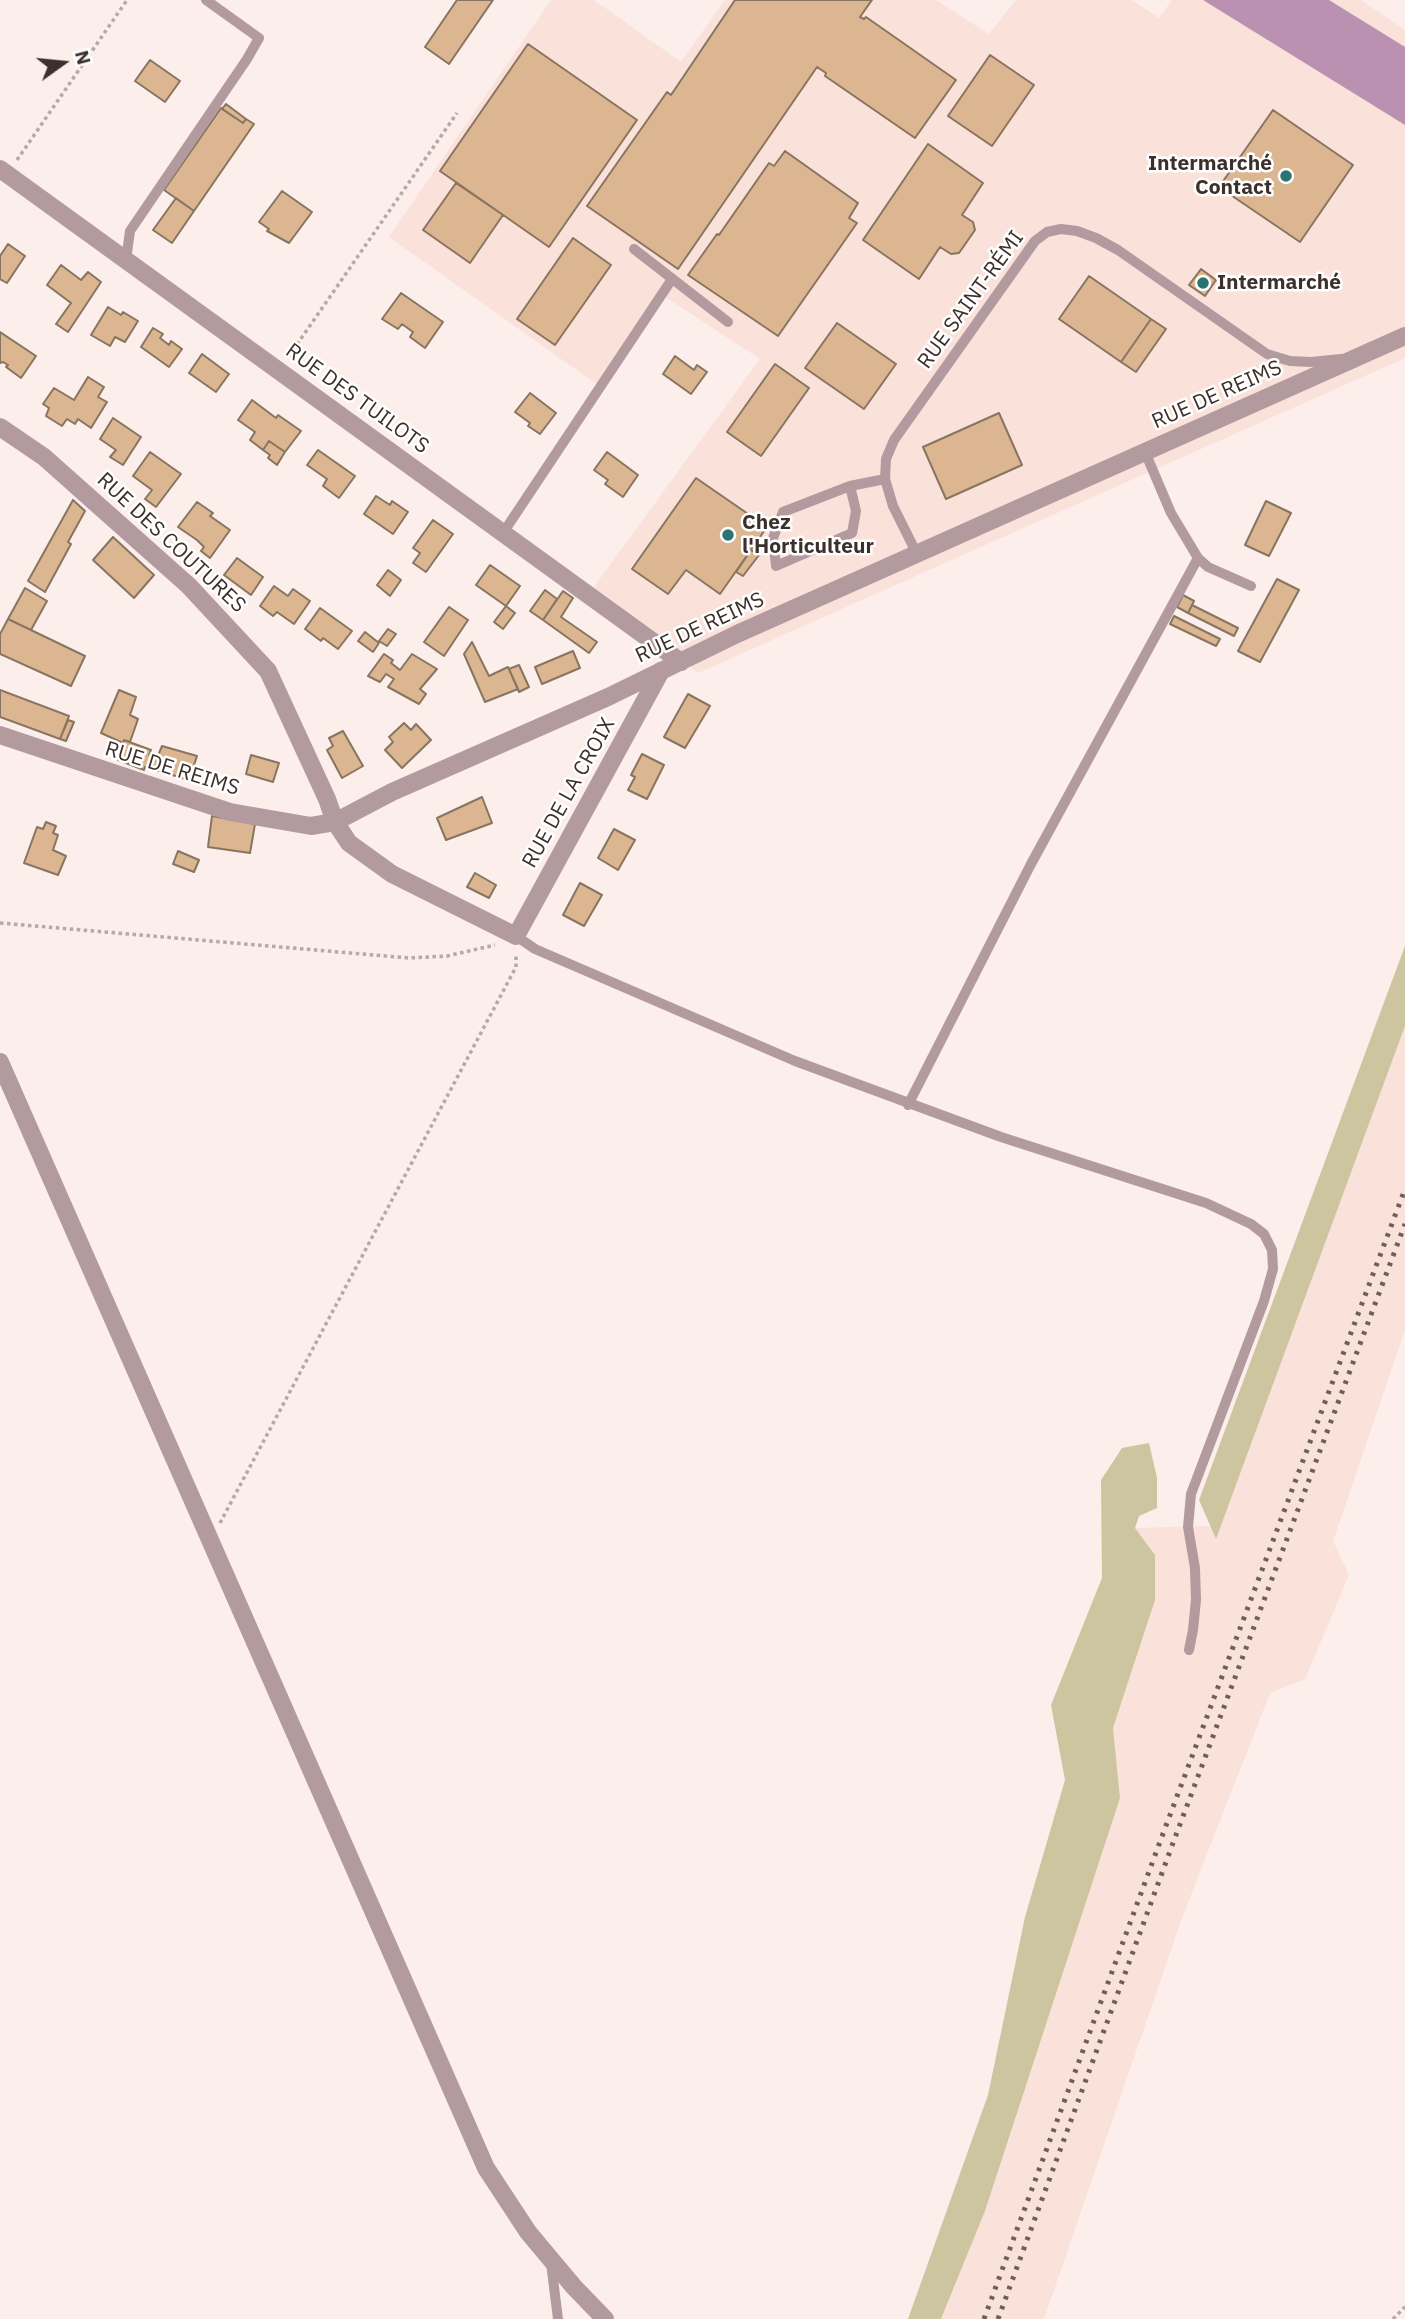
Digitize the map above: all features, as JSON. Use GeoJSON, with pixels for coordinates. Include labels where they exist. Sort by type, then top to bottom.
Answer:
{"type":"FeatureCollection","features":[{"type":"Feature","properties":{"kind":"street","name":"RUE DES TUILOTS"},"geometry":{"type":"LineString","coordinates":[[2,176],[126,260],[681,662]]}},
{"type":"Feature","properties":{"kind":"street","name":"RUE DE REIMS"},"geometry":{"type":"LineString","coordinates":[[1,737],[230,812],[311,826],[335,822],[392,792],[1405,336]]}},
{"type":"Feature","properties":{"kind":"street","name":"RUE DES COUTURES"},"geometry":{"type":"LineString","coordinates":[[0,426],[44,457],[189,586],[268,671],[335,822],[349,844],[392,874],[516,936]]}},
{"type":"Feature","properties":{"kind":"street","name":"RUE DE LA CROIX"},"geometry":{"type":"LineString","coordinates":[[516,936],[661,671]]}},
{"type":"Feature","properties":{"kind":"street"},"geometry":{"type":"LineString","coordinates":[[0,1062],[486,2168],[510,2207],[551,2261],[604,2319]]}},
{"type":"Feature","properties":{"kind":"lane"},"geometry":{"type":"LineString","coordinates":[[126,260],[130,231],[259,38],[206,0]]}},
{"type":"Feature","properties":{"kind":"lane","name":"RUE SAINT-RÉMI"},"geometry":{"type":"LineString","coordinates":[[917,554],[893,506],[885,479],[886,459],[894,440],[925,395],[1035,241],[1047,232],[1062,229],[1077,231],[1118,250],[1267,354],[1290,361],[1311,362],[1357,357]]}},
{"type":"Feature","properties":{"kind":"lane"},"geometry":{"type":"LineString","coordinates":[[634,249],[728,322]]}},
{"type":"Feature","properties":{"kind":"lane"},"geometry":{"type":"LineString","coordinates":[[503,533],[672,279]]}},
{"type":"Feature","properties":{"kind":"lane"},"geometry":{"type":"LineString","coordinates":[[1145,452],[1171,513],[1198,558],[1208,567],[1251,586]]}},
{"type":"Feature","properties":{"kind":"lane"},"geometry":{"type":"LineString","coordinates":[[850,486],[856,511],[852,533],[776,566],[773,538],[783,512],[850,486],[885,479]]}},
{"type":"Feature","properties":{"kind":"lane"},"geometry":{"type":"LineString","coordinates":[[908,1105],[1031,864],[1198,558]]}},
{"type":"Feature","properties":{"kind":"lane"},"geometry":{"type":"LineString","coordinates":[[516,936],[535,949],[795,1061],[908,1105],[1206,1203],[1251,1224],[1264,1234],[1272,1250],[1273,1269],[1264,1301],[1191,1494],[1188,1511],[1196,1600],[1189,1650]]}},
{"type":"Feature","properties":{"kind":"lane"},"geometry":{"type":"LineString","coordinates":[[551,2261],[558,2319]]}},
{"type":"Feature","properties":{"kind":"path"},"geometry":{"type":"LineString","coordinates":[[2,176],[127,0]]}},
{"type":"Feature","properties":{"kind":"path"},"geometry":{"type":"LineString","coordinates":[[279,370],[457,113]]}},
{"type":"Feature","properties":{"kind":"path"},"geometry":{"type":"LineString","coordinates":[[0,923],[409,958],[447,956],[488,948],[516,936],[516,967],[211,1539]]}},
{"type":"Feature","properties":{"kind":"path"},"geometry":{"type":"LineString","coordinates":[[1393,2319],[1405,2307]]}},
{"type":"Feature","properties":{"kind":"shaded area"},"geometry":{"type":"Polygon","coordinates":[[[551,0],[594,0],[681,62],[725,0],[936,0],[989,34],[1016,0],[1132,0],[1159,18],[1172,0],[1361,0],[1405,30],[1405,358],[698,673],[591,591],[760,359],[664,296],[602,388],[389,237],[551,0]]]}},
{"type":"Feature","properties":{"kind":"shaded area"},"geometry":{"type":"Polygon","coordinates":[[[1203,0],[1329,0],[1405,47],[1405,125],[1203,0]]]}},
{"type":"Feature","properties":{"kind":"shaded area"},"geometry":{"type":"Polygon","coordinates":[[[1405,946],[1405,1026],[1216,1539],[1199,1500],[1405,946]]]}},
{"type":"Feature","properties":{"kind":"shaded area"},"geometry":{"type":"Polygon","coordinates":[[[1405,1026],[1405,1330],[1333,1541],[1349,1575],[1305,1679],[1270,1693],[1182,1918],[1044,2319],[941,2319],[985,2211],[1120,1798],[1113,1728],[1155,1600],[1155,1555],[1135,1528],[1210,1526],[1216,1537],[1405,1026]]]}},
{"type":"Feature","properties":{"kind":"shaded area"},"geometry":{"type":"Polygon","coordinates":[[[1149,1443],[1157,1478],[1157,1508],[1139,1516],[1135,1528],[1155,1555],[1155,1600],[1113,1728],[1120,1798],[985,2211],[941,2319],[908,2319],[988,2095],[1025,1917],[1065,1780],[1051,1705],[1102,1578],[1101,1480],[1122,1448],[1149,1443]]]}},
{"type":"Feature","properties":{"kind":"building"},"geometry":{"type":"Polygon","coordinates":[[[457,0],[493,0],[449,64],[425,47],[457,0]]]}},
{"type":"Feature","properties":{"kind":"building"},"geometry":{"type":"Polygon","coordinates":[[[735,0],[872,0],[860,17],[866,17],[956,80],[915,138],[825,76],[826,73],[817,67],[678,269],[587,206],[667,92],[671,95],[735,0]]]}},
{"type":"Feature","properties":{"kind":"building"},"geometry":{"type":"Polygon","coordinates":[[[528,44],[637,120],[549,247],[440,171],[528,44]]]}},
{"type":"Feature","properties":{"kind":"building"},"geometry":{"type":"Polygon","coordinates":[[[990,55],[1034,85],[992,146],[948,116],[990,55]]]}},
{"type":"Feature","properties":{"kind":"building"},"geometry":{"type":"Polygon","coordinates":[[[150,60],[180,81],[165,102],[135,81],[150,60]]]}},
{"type":"Feature","properties":{"kind":"building"},"geometry":{"type":"Polygon","coordinates":[[[226,104],[246,119],[243,123],[222,109],[226,104]]]}},
{"type":"Feature","properties":{"kind":"building"},"geometry":{"type":"Polygon","coordinates":[[[221,108],[243,123],[246,119],[254,124],[194,211],[164,190],[221,108]]]}},
{"type":"Feature","properties":{"kind":"building","name":"Intermarché Contact"},"geometry":{"type":"Polygon","coordinates":[[[1273,110],[1353,165],[1300,242],[1219,187],[1273,110]]]}},
{"type":"Feature","properties":{"kind":"building"},"geometry":{"type":"Polygon","coordinates":[[[928,144],[983,183],[962,215],[973,222],[975,230],[959,253],[951,254],[940,247],[919,279],[863,240],[928,144]]]}},
{"type":"Feature","properties":{"kind":"building"},"geometry":{"type":"Polygon","coordinates":[[[785,151],[858,203],[849,218],[857,223],[778,336],[688,275],[769,163],[774,166],[785,151]]]}},
{"type":"Feature","properties":{"kind":"building"},"geometry":{"type":"Polygon","coordinates":[[[456,183],[503,215],[470,263],[423,230],[456,183]]]}},
{"type":"Feature","properties":{"kind":"building"},"geometry":{"type":"Polygon","coordinates":[[[282,191],[312,212],[289,243],[267,231],[269,229],[259,222],[282,191]]]}},
{"type":"Feature","properties":{"kind":"building"},"geometry":{"type":"Polygon","coordinates":[[[176,198],[194,211],[172,243],[153,230],[176,198]]]}},
{"type":"Feature","properties":{"kind":"building"},"geometry":{"type":"Polygon","coordinates":[[[573,238],[611,265],[555,345],[517,319],[573,238]]]}},
{"type":"Feature","properties":{"kind":"building"},"geometry":{"type":"Polygon","coordinates":[[[8,244],[25,256],[7,283],[0,279],[0,256],[8,244]]]}},
{"type":"Feature","properties":{"kind":"building"},"geometry":{"type":"Polygon","coordinates":[[[61,265],[81,280],[88,272],[101,282],[68,332],[56,324],[71,303],[47,285],[61,265]]]}},
{"type":"Feature","properties":{"kind":"building","name":"Intermarché"},"geometry":{"type":"Polygon","coordinates":[[[1201,269],[1216,280],[1205,296],[1189,285],[1201,269]]]}},
{"type":"Feature","properties":{"kind":"building"},"geometry":{"type":"Polygon","coordinates":[[[1089,276],[1151,319],[1121,362],[1059,319],[1089,276]]]}},
{"type":"Feature","properties":{"kind":"building"},"geometry":{"type":"Polygon","coordinates":[[[401,293],[443,322],[425,348],[410,337],[413,332],[402,324],[398,329],[382,319],[401,293]]]}},
{"type":"Feature","properties":{"kind":"building"},"geometry":{"type":"Polygon","coordinates":[[[108,307],[138,321],[125,342],[115,337],[110,346],[91,335],[108,307]]]}},
{"type":"Feature","properties":{"kind":"building"},"geometry":{"type":"Polygon","coordinates":[[[1151,319],[1166,329],[1136,372],[1121,362],[1151,319]]]}},
{"type":"Feature","properties":{"kind":"building"},"geometry":{"type":"Polygon","coordinates":[[[837,323],[896,364],[864,409],[805,368],[837,323]]]}},
{"type":"Feature","properties":{"kind":"building"},"geometry":{"type":"Polygon","coordinates":[[[153,328],[163,334],[160,338],[169,345],[171,341],[182,349],[169,367],[141,347],[153,328]]]}},
{"type":"Feature","properties":{"kind":"building"},"geometry":{"type":"Polygon","coordinates":[[[0,332],[36,356],[21,378],[6,367],[8,365],[0,363],[0,332]]]}},
{"type":"Feature","properties":{"kind":"building"},"geometry":{"type":"Polygon","coordinates":[[[202,354],[229,374],[216,392],[189,373],[202,354]]]}},
{"type":"Feature","properties":{"kind":"building"},"geometry":{"type":"Polygon","coordinates":[[[675,356],[694,370],[697,365],[707,372],[691,394],[663,374],[675,356]]]}},
{"type":"Feature","properties":{"kind":"building"},"geometry":{"type":"Polygon","coordinates":[[[775,364],[809,388],[761,456],[727,432],[775,364]]]}},
{"type":"Feature","properties":{"kind":"building"},"geometry":{"type":"Polygon","coordinates":[[[88,377],[104,387],[98,397],[107,402],[91,428],[78,419],[75,424],[67,419],[62,426],[46,416],[49,408],[43,404],[54,388],[74,400],[88,377]]]}},
{"type":"Feature","properties":{"kind":"building"},"geometry":{"type":"Polygon","coordinates":[[[530,393],[556,413],[540,434],[515,412],[530,393]]]}},
{"type":"Feature","properties":{"kind":"building"},"geometry":{"type":"Polygon","coordinates":[[[252,400],[276,418],[278,415],[301,431],[285,452],[269,441],[263,450],[250,440],[255,432],[238,420],[252,400]]]}},
{"type":"Feature","properties":{"kind":"building"},"geometry":{"type":"Polygon","coordinates":[[[999,413],[1022,465],[946,499],[923,447],[999,413]]]}},
{"type":"Feature","properties":{"kind":"building"},"geometry":{"type":"Polygon","coordinates":[[[113,418],[141,437],[123,465],[110,457],[116,450],[100,439],[113,418]]]}},
{"type":"Feature","properties":{"kind":"building"},"geometry":{"type":"Polygon","coordinates":[[[269,441],[285,452],[277,465],[263,450],[269,441]]]}},
{"type":"Feature","properties":{"kind":"building"},"geometry":{"type":"Polygon","coordinates":[[[318,450],[355,476],[339,498],[323,486],[327,479],[307,465],[318,450]]]}},
{"type":"Feature","properties":{"kind":"building"},"geometry":{"type":"Polygon","coordinates":[[[150,452],[181,474],[156,507],[145,499],[152,490],[133,476],[150,452]]]}},
{"type":"Feature","properties":{"kind":"building"},"geometry":{"type":"Polygon","coordinates":[[[607,452],[638,475],[623,497],[605,484],[608,480],[594,470],[607,452]]]}},
{"type":"Feature","properties":{"kind":"building"},"geometry":{"type":"Polygon","coordinates":[[[696,478],[767,527],[720,594],[686,570],[668,594],[632,569],[696,478]]]}},
{"type":"Feature","properties":{"kind":"building"},"geometry":{"type":"Polygon","coordinates":[[[376,496],[390,505],[392,501],[408,512],[393,534],[364,514],[376,496]]]}},
{"type":"Feature","properties":{"kind":"building"},"geometry":{"type":"Polygon","coordinates":[[[73,500],[85,511],[45,592],[28,581],[73,500]]]}},
{"type":"Feature","properties":{"kind":"building"},"geometry":{"type":"Polygon","coordinates":[[[1266,501],[1291,513],[1269,556],[1245,545],[1266,501]]]}},
{"type":"Feature","properties":{"kind":"building"},"geometry":{"type":"Polygon","coordinates":[[[197,502],[213,513],[210,516],[230,530],[210,558],[201,551],[204,547],[197,540],[178,527],[197,502]]]}},
{"type":"Feature","properties":{"kind":"building"},"geometry":{"type":"Polygon","coordinates":[[[433,520],[453,534],[426,572],[413,563],[420,553],[413,548],[433,520]]]}},
{"type":"Feature","properties":{"kind":"building"},"geometry":{"type":"Polygon","coordinates":[[[113,537],[154,575],[134,598],[93,560],[113,537]]]}},
{"type":"Feature","properties":{"kind":"building"},"geometry":{"type":"Polygon","coordinates":[[[751,550],[759,555],[743,576],[736,572],[751,550]]]}},
{"type":"Feature","properties":{"kind":"building"},"geometry":{"type":"Polygon","coordinates":[[[237,558],[263,577],[251,595],[224,575],[237,558]]]}},
{"type":"Feature","properties":{"kind":"building"},"geometry":{"type":"Polygon","coordinates":[[[490,565],[520,586],[506,606],[476,585],[490,565]]]}},
{"type":"Feature","properties":{"kind":"building"},"geometry":{"type":"Polygon","coordinates":[[[388,570],[401,580],[390,596],[377,585],[388,570]]]}},
{"type":"Feature","properties":{"kind":"building"},"geometry":{"type":"Polygon","coordinates":[[[1277,579],[1299,590],[1260,662],[1238,651],[1277,579]]]}},
{"type":"Feature","properties":{"kind":"building"},"geometry":{"type":"Polygon","coordinates":[[[274,586],[288,596],[293,589],[310,601],[294,624],[277,612],[273,616],[260,606],[274,586]]]}},
{"type":"Feature","properties":{"kind":"building"},"geometry":{"type":"Polygon","coordinates":[[[25,588],[47,601],[31,630],[8,619],[25,588]]]}},
{"type":"Feature","properties":{"kind":"building"},"geometry":{"type":"Polygon","coordinates":[[[545,590],[557,599],[543,620],[530,611],[545,590]]]}},
{"type":"Feature","properties":{"kind":"building"},"geometry":{"type":"Polygon","coordinates":[[[563,591],[573,598],[561,617],[597,642],[589,653],[543,620],[563,591]]]}},
{"type":"Feature","properties":{"kind":"building"},"geometry":{"type":"Polygon","coordinates":[[[1183,595],[1194,601],[1188,613],[1177,607],[1183,595]]]}},
{"type":"Feature","properties":{"kind":"building"},"geometry":{"type":"Polygon","coordinates":[[[1192,605],[1238,628],[1234,636],[1188,613],[1192,605]]]}},
{"type":"Feature","properties":{"kind":"building"},"geometry":{"type":"Polygon","coordinates":[[[506,606],[515,613],[503,629],[494,622],[506,606]]]}},
{"type":"Feature","properties":{"kind":"building"},"geometry":{"type":"Polygon","coordinates":[[[449,607],[468,620],[444,656],[424,642],[449,607]]]}},
{"type":"Feature","properties":{"kind":"building"},"geometry":{"type":"Polygon","coordinates":[[[320,608],[352,631],[338,649],[305,629],[320,608]]]}},
{"type":"Feature","properties":{"kind":"building"},"geometry":{"type":"Polygon","coordinates":[[[1174,616],[1220,639],[1216,646],[1170,624],[1174,616]]]}},
{"type":"Feature","properties":{"kind":"building"},"geometry":{"type":"Polygon","coordinates":[[[8,619],[85,656],[71,686],[0,654],[0,634],[8,619]]]}},
{"type":"Feature","properties":{"kind":"building"},"geometry":{"type":"Polygon","coordinates":[[[388,629],[396,634],[387,646],[379,641],[388,629]]]}},
{"type":"Feature","properties":{"kind":"building"},"geometry":{"type":"Polygon","coordinates":[[[365,632],[379,643],[373,652],[358,641],[365,632]]]}},
{"type":"Feature","properties":{"kind":"building"},"geometry":{"type":"Polygon","coordinates":[[[472,642],[489,676],[508,667],[518,689],[485,702],[464,654],[472,642]]]}},
{"type":"Feature","properties":{"kind":"building"},"geometry":{"type":"Polygon","coordinates":[[[573,651],[580,668],[542,684],[535,667],[573,651]]]}},
{"type":"Feature","properties":{"kind":"building"},"geometry":{"type":"Polygon","coordinates":[[[384,654],[393,660],[391,663],[400,670],[412,654],[437,669],[420,689],[426,694],[419,704],[388,687],[394,679],[386,674],[380,682],[368,676],[384,654]]]}},
{"type":"Feature","properties":{"kind":"building"},"geometry":{"type":"Polygon","coordinates":[[[519,665],[529,687],[519,692],[509,669],[519,665]]]}},
{"type":"Feature","properties":{"kind":"building"},"geometry":{"type":"Polygon","coordinates":[[[0,690],[69,716],[60,739],[0,717],[0,690]]]}},
{"type":"Feature","properties":{"kind":"building"},"geometry":{"type":"Polygon","coordinates":[[[119,690],[136,697],[130,715],[138,719],[130,742],[124,740],[123,743],[101,733],[119,690]]]}},
{"type":"Feature","properties":{"kind":"building"},"geometry":{"type":"Polygon","coordinates":[[[688,694],[710,706],[685,748],[664,737],[688,694]]]}},
{"type":"Feature","properties":{"kind":"building"},"geometry":{"type":"Polygon","coordinates":[[[68,720],[74,722],[66,741],[60,739],[68,720]]]}},
{"type":"Feature","properties":{"kind":"building"},"geometry":{"type":"Polygon","coordinates":[[[404,723],[411,730],[416,724],[431,740],[402,768],[385,750],[393,742],[389,737],[404,723]]]}},
{"type":"Feature","properties":{"kind":"building"},"geometry":{"type":"Polygon","coordinates":[[[343,731],[363,766],[342,778],[327,750],[333,746],[329,738],[343,731]]]}},
{"type":"Feature","properties":{"kind":"building"},"geometry":{"type":"Polygon","coordinates":[[[124,740],[151,750],[149,755],[157,758],[162,746],[197,756],[189,780],[145,767],[144,770],[118,760],[124,740]]]}},
{"type":"Feature","properties":{"kind":"building"},"geometry":{"type":"Polygon","coordinates":[[[642,754],[664,765],[647,799],[628,790],[635,777],[631,775],[642,754]]]}},
{"type":"Feature","properties":{"kind":"building"},"geometry":{"type":"Polygon","coordinates":[[[251,755],[279,763],[273,782],[246,774],[251,755]]]}},
{"type":"Feature","properties":{"kind":"building"},"geometry":{"type":"Polygon","coordinates":[[[482,797],[492,823],[446,840],[437,818],[482,797]]]}},
{"type":"Feature","properties":{"kind":"building"},"geometry":{"type":"Polygon","coordinates":[[[212,816],[255,824],[250,853],[208,847],[212,816]]]}},
{"type":"Feature","properties":{"kind":"building"},"geometry":{"type":"Polygon","coordinates":[[[46,822],[56,826],[53,833],[58,835],[53,850],[66,856],[58,875],[24,863],[37,827],[43,829],[46,822]]]}},
{"type":"Feature","properties":{"kind":"building"},"geometry":{"type":"Polygon","coordinates":[[[614,829],[635,840],[618,870],[598,858],[614,829]]]}},
{"type":"Feature","properties":{"kind":"building"},"geometry":{"type":"Polygon","coordinates":[[[178,851],[199,860],[194,872],[173,864],[178,851]]]}},
{"type":"Feature","properties":{"kind":"building"},"geometry":{"type":"Polygon","coordinates":[[[475,873],[496,885],[489,898],[467,887],[475,873]]]}},
{"type":"Feature","properties":{"kind":"building"},"geometry":{"type":"Polygon","coordinates":[[[580,883],[602,895],[584,926],[563,915],[580,883]]]}},
{"type":"Feature","properties":{"kind":"railway"},"geometry":{"type":"LineString","coordinates":[[984,2319],[1405,1189]]}},
{"type":"Feature","properties":{"kind":"railway"},"geometry":{"type":"LineString","coordinates":[[998,2319],[1405,1224]]}},
{"type":"Feature","properties":{"kind":"place","name":"Intermarché Contact"},"geometry":{"type":"Point","coordinates":[1286,176]}},
{"type":"Feature","properties":{"kind":"place","name":"Intermarché"},"geometry":{"type":"Point","coordinates":[1203,283]}},
{"type":"Feature","properties":{"kind":"place","name":"Chez l'Horticulteur"},"geometry":{"type":"Point","coordinates":[728,535]}}]}
